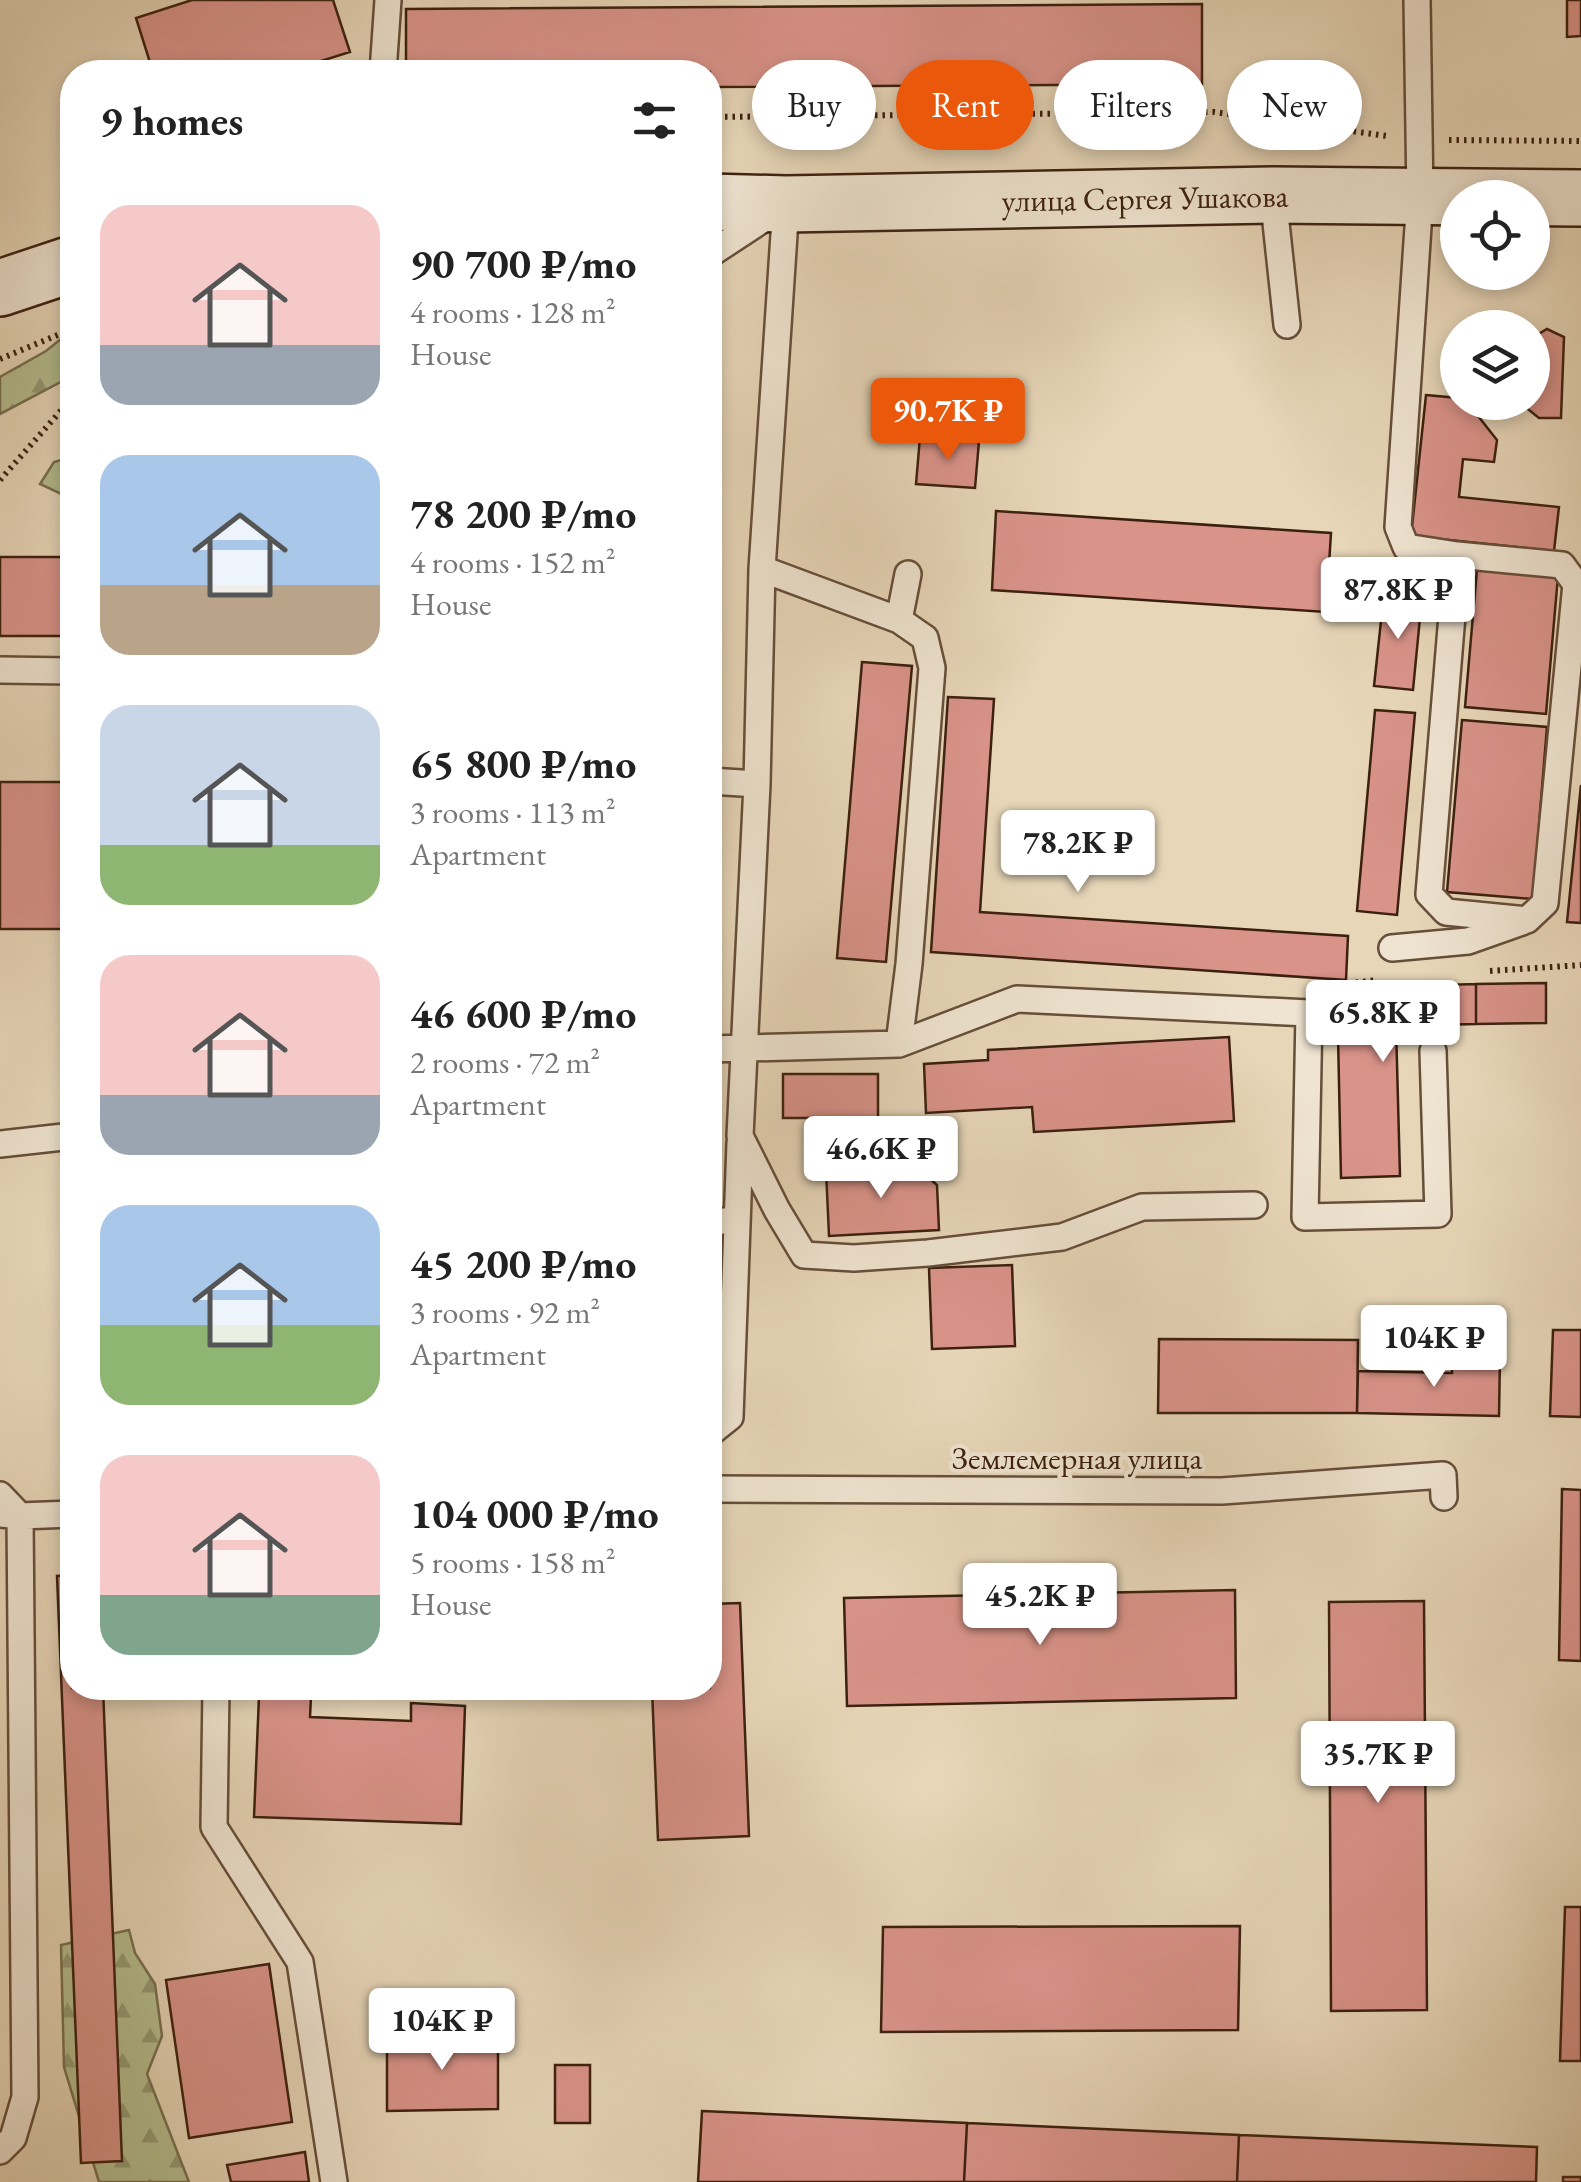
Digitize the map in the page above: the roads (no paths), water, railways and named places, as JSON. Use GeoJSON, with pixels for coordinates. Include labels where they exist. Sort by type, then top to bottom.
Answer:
{"type":"FeatureCollection","features":[{"type":"Feature","properties":{"kind":"street","name":"улица Сергея Ушакова"},"geometry":{"type":"LineString","coordinates":[[722,202],[1273,195],[1581,198]]}},
{"type":"Feature","properties":{"kind":"street"},"geometry":{"type":"LineString","coordinates":[[0,288],[60,268]]}},
{"type":"Feature","properties":{"kind":"lane"},"geometry":{"type":"LineString","coordinates":[[384,60],[388,0]]}},
{"type":"Feature","properties":{"kind":"lane"},"geometry":{"type":"LineString","coordinates":[[1392,948],[1468,941],[1526,920],[1545,903],[1576,584],[1562,565],[1406,548],[1398,526],[1420,197],[1418,0]]}},
{"type":"Feature","properties":{"kind":"lane"},"geometry":{"type":"LineString","coordinates":[[1273,195],[1287,325]]}},
{"type":"Feature","properties":{"kind":"lane"},"geometry":{"type":"LineString","coordinates":[[722,246],[786,204]]}},
{"type":"Feature","properties":{"kind":"lane"},"geometry":{"type":"LineString","coordinates":[[722,1423],[730,1417],[757,784],[762,569],[786,204]]}},
{"type":"Feature","properties":{"kind":"lane"},"geometry":{"type":"LineString","coordinates":[[1457,554],[1429,894],[1446,912],[1526,920]]}},
{"type":"Feature","properties":{"kind":"lane"},"geometry":{"type":"LineString","coordinates":[[762,569],[899,620],[935,641],[899,1044]]}},
{"type":"Feature","properties":{"kind":"lane"},"geometry":{"type":"LineString","coordinates":[[899,620],[908,574]]}},
{"type":"Feature","properties":{"kind":"lane"},"geometry":{"type":"LineString","coordinates":[[0,670],[60,671]]}},
{"type":"Feature","properties":{"kind":"lane"},"geometry":{"type":"LineString","coordinates":[[722,783],[757,784]]}},
{"type":"Feature","properties":{"kind":"lane"},"geometry":{"type":"LineString","coordinates":[[722,1049],[899,1044],[1017,999],[1309,1014],[1305,1217],[1438,1214],[1432,1051]]}},
{"type":"Feature","properties":{"kind":"lane"},"geometry":{"type":"LineString","coordinates":[[740,1136],[804,1255],[854,1258],[928,1254],[1062,1237],[1142,1206],[1254,1205]]}},
{"type":"Feature","properties":{"kind":"lane"},"geometry":{"type":"LineString","coordinates":[[0,1144],[60,1137]]}},
{"type":"Feature","properties":{"kind":"lane"},"geometry":{"type":"LineString","coordinates":[[722,1220],[738,1221]]}},
{"type":"Feature","properties":{"kind":"lane","name":"Землемерная улица"},"geometry":{"type":"LineString","coordinates":[[722,1490],[1222,1491],[1444,1486]]}},
{"type":"Feature","properties":{"kind":"lane"},"geometry":{"type":"LineString","coordinates":[[0,1495],[10,1515],[25,2096],[13,2138],[0,2150]]}},
{"type":"Feature","properties":{"kind":"lane"},"geometry":{"type":"LineString","coordinates":[[10,1515],[60,1514]]}},
{"type":"Feature","properties":{"kind":"lane"},"geometry":{"type":"LineString","coordinates":[[216,1700],[214,1827],[300,1962],[334,2182]]}}]}
